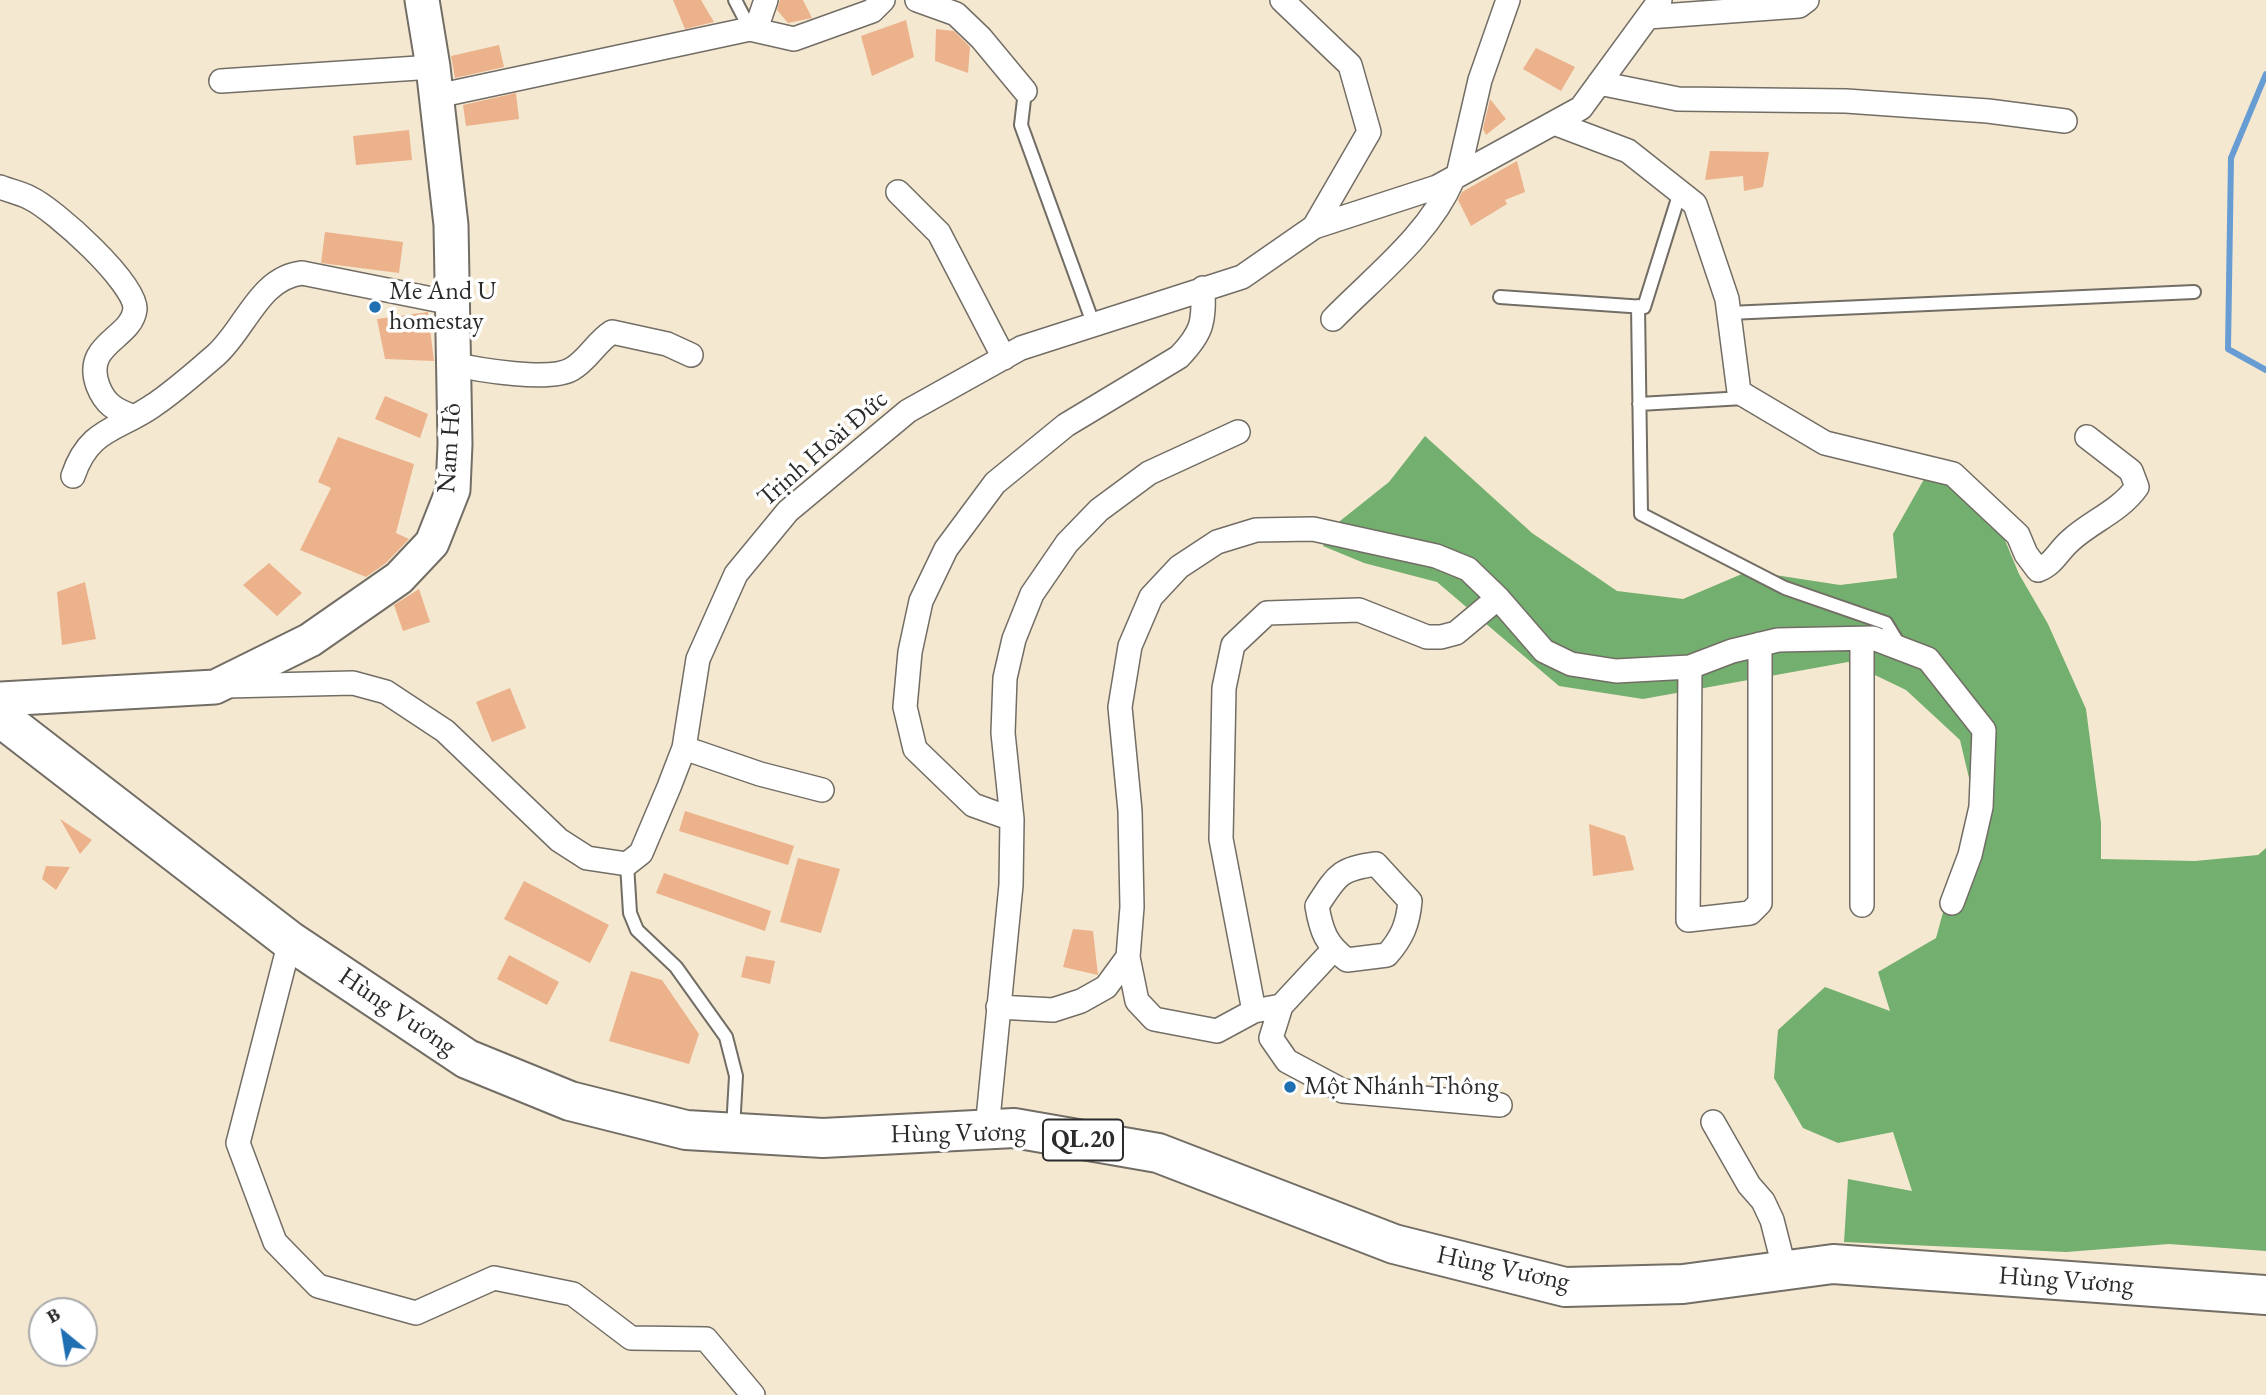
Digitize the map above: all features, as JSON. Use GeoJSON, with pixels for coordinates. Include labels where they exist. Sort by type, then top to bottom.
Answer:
{"type":"FeatureCollection","features":[{"type":"Feature","properties":{"kind":"highway","name":"Hùng Vương"},"geometry":{"type":"LineString","coordinates":[[3,722],[290,941],[467,1059],[570,1101],[686,1130],[823,1138],[1014,1128],[1158,1153],[1394,1244],[1565,1287],[1683,1284],[1833,1264],[2266,1295]]}},
{"type":"Feature","properties":{"kind":"street","name":"Nam Hồ"},"geometry":{"type":"LineString","coordinates":[[3,722],[215,687],[310,640],[399,578],[432,543],[453,490],[454,365],[451,225],[435,81],[422,0]]}},
{"type":"Feature","properties":{"kind":"street"},"geometry":{"type":"LineString","coordinates":[[753,29],[766,0]]}},
{"type":"Feature","properties":{"kind":"street"},"geometry":{"type":"LineString","coordinates":[[221,81],[435,81],[753,29],[794,39],[872,11],[883,0]]}},
{"type":"Feature","properties":{"kind":"street"},"geometry":{"type":"LineString","coordinates":[[917,0],[956,14],[981,38],[1025,91]]}},
{"type":"Feature","properties":{"kind":"street","name":"Trịnh Hoài Đức"},"geometry":{"type":"LineString","coordinates":[[626,864],[640,853],[646,842],[684,748],[698,659],[736,574],[788,511],[908,411],[1021,348],[1242,277],[1314,227],[1368,132],[1350,65],[1282,0]]}},
{"type":"Feature","properties":{"kind":"street"},"geometry":{"type":"LineString","coordinates":[[1333,319],[1422,229],[1442,204],[1455,177],[1480,80],[1508,0]]}},
{"type":"Feature","properties":{"kind":"street"},"geometry":{"type":"LineString","coordinates":[[1314,227],[1437,187],[1581,108],[1654,9],[1799,6],[1807,0]]}},
{"type":"Feature","properties":{"kind":"street"},"geometry":{"type":"LineString","coordinates":[[1599,83],[1678,99],[1846,101],[1988,111],[2065,121]]}},
{"type":"Feature","properties":{"kind":"street"},"geometry":{"type":"LineString","coordinates":[[1554,123],[1628,150],[1695,204],[1727,299],[1739,392],[1825,443],[1953,474],[2018,535],[2026,554],[2038,570],[2050,565],[2069,541],[2129,499],[2137,488],[2131,471],[2087,437]]}},
{"type":"Feature","properties":{"kind":"street"},"geometry":{"type":"LineString","coordinates":[[0,187],[31,198],[51,212],[91,248],[132,294],[135,308],[131,319],[102,348],[95,362],[97,381],[103,397],[114,409],[132,416]]}},
{"type":"Feature","properties":{"kind":"street"},"geometry":{"type":"LineString","coordinates":[[898,192],[939,233],[1004,358]]}},
{"type":"Feature","properties":{"kind":"street"},"geometry":{"type":"LineString","coordinates":[[73,476],[80,454],[97,436],[152,407],[219,352],[237,334],[266,290],[288,275],[302,273],[452,303]]}},
{"type":"Feature","properties":{"kind":"street"},"geometry":{"type":"LineString","coordinates":[[1012,819],[973,805],[915,750],[905,707],[910,652],[921,601],[946,549],[995,483],[1066,425],[1179,357],[1193,343],[1204,323],[1203,288]]}},
{"type":"Feature","properties":{"kind":"street"},"geometry":{"type":"LineString","coordinates":[[454,365],[488,372],[553,374],[571,370],[601,338],[612,332],[667,344],[691,355]]}},
{"type":"Feature","properties":{"kind":"street"},"geometry":{"type":"LineString","coordinates":[[987,1129],[1011,885],[1012,819],[1003,733],[1005,678],[1014,639],[1032,594],[1067,543],[1100,510],[1149,473],[1238,432]]}},
{"type":"Feature","properties":{"kind":"street"},"geometry":{"type":"LineString","coordinates":[[1281,1006],[1254,1012],[1217,1031],[1154,1019],[1137,1001],[1128,957],[1132,907],[1130,811],[1120,707],[1130,646],[1151,597],[1179,567],[1217,542],[1256,530],[1313,529],[1436,556],[1468,569],[1498,598],[1544,651],[1571,664],[1616,671],[1690,667],[1778,640],[1873,638],[1928,659],[1984,730],[1981,807],[1970,855],[1952,903]]}},
{"type":"Feature","properties":{"kind":"street"},"geometry":{"type":"LineString","coordinates":[[1254,1012],[1221,839],[1224,688],[1233,645],[1267,614],[1359,610],[1413,633],[1441,637],[1456,633],[1498,598]]}},
{"type":"Feature","properties":{"kind":"street"},"geometry":{"type":"LineString","coordinates":[[1862,639],[1862,905]]}},
{"type":"Feature","properties":{"kind":"street"},"geometry":{"type":"LineString","coordinates":[[1690,667],[1688,920],[1751,913],[1760,903],[1760,644]]}},
{"type":"Feature","properties":{"kind":"street"},"geometry":{"type":"LineString","coordinates":[[215,687],[353,683],[386,692],[445,731],[559,840],[587,858],[626,864]]}},
{"type":"Feature","properties":{"kind":"street"},"geometry":{"type":"LineString","coordinates":[[684,748],[760,774],[822,790]]}},
{"type":"Feature","properties":{"kind":"street"},"geometry":{"type":"LineString","coordinates":[[1376,864],[1410,901],[1408,924],[1398,943],[1387,955],[1347,960],[1333,950],[1321,932],[1317,906],[1331,884],[1348,868],[1376,864]]}},
{"type":"Feature","properties":{"kind":"street"},"geometry":{"type":"LineString","coordinates":[[290,941],[238,1143],[275,1241],[318,1286],[416,1313],[494,1278],[573,1294],[631,1338],[706,1339],[753,1395]]}},
{"type":"Feature","properties":{"kind":"street"},"geometry":{"type":"LineString","coordinates":[[1333,950],[1281,1006],[1271,1038],[1287,1061],[1343,1091],[1500,1105]]}},
{"type":"Feature","properties":{"kind":"street"},"geometry":{"type":"LineString","coordinates":[[998,1007],[1053,1010],[1081,1001],[1106,987],[1128,957]]}},
{"type":"Feature","properties":{"kind":"street"},"geometry":{"type":"LineString","coordinates":[[1713,1122],[1749,1185],[1763,1201],[1785,1270]]}},
{"type":"Feature","properties":{"kind":"lane"},"geometry":{"type":"LineString","coordinates":[[735,0],[753,29]]}},
{"type":"Feature","properties":{"kind":"lane"},"geometry":{"type":"LineString","coordinates":[[1025,91],[1021,124],[1093,323]]}},
{"type":"Feature","properties":{"kind":"lane"},"geometry":{"type":"LineString","coordinates":[[1500,297],[1644,307],[1680,192]]}},
{"type":"Feature","properties":{"kind":"lane"},"geometry":{"type":"LineString","coordinates":[[1729,313],[2194,292]]}},
{"type":"Feature","properties":{"kind":"lane"},"geometry":{"type":"LineString","coordinates":[[1638,306],[1641,514],[1785,588],[1886,623],[1901,649]]}},
{"type":"Feature","properties":{"kind":"lane"},"geometry":{"type":"LineString","coordinates":[[1639,404],[1749,397]]}},
{"type":"Feature","properties":{"kind":"lane"},"geometry":{"type":"LineString","coordinates":[[626,864],[630,913],[637,930],[676,967],[726,1037],[736,1076],[733,1133]]}},
{"type":"Feature","properties":{"kind":"green space"},"geometry":{"type":"Polygon","coordinates":[[[1425,436],[1532,533],[1617,591],[1683,599],[1749,571],[1840,585],[1897,578],[1893,534],[1936,458],[1995,516],[2019,574],[2048,624],[2086,709],[2101,823],[2101,859],[2195,861],[2258,855],[2266,848],[2266,1251],[2169,1244],[2066,1252],[1844,1242],[1848,1179],[1912,1191],[1893,1132],[1838,1143],[1803,1128],[1774,1078],[1778,1030],[1825,987],[1890,1011],[1878,972],[1936,938],[1974,799],[1960,740],[1906,690],[1848,662],[1643,699],[1559,686],[1437,582],[1364,563],[1323,546],[1340,521],[1389,482],[1425,436]]]}},
{"type":"Feature","properties":{"kind":"building"},"geometry":{"type":"Polygon","coordinates":[[[673,0],[701,0],[714,22],[685,29],[673,0]]]}},
{"type":"Feature","properties":{"kind":"building"},"geometry":{"type":"Polygon","coordinates":[[[780,0],[803,0],[812,18],[788,23],[777,10],[780,0]]]}},
{"type":"Feature","properties":{"kind":"building"},"geometry":{"type":"Polygon","coordinates":[[[906,20],[914,57],[872,76],[861,36],[906,20]]]}},
{"type":"Feature","properties":{"kind":"building"},"geometry":{"type":"Polygon","coordinates":[[[936,29],[954,31],[970,47],[968,73],[935,61],[936,29]]]}},
{"type":"Feature","properties":{"kind":"building"},"geometry":{"type":"Polygon","coordinates":[[[499,45],[504,67],[455,78],[451,56],[499,45]]]}},
{"type":"Feature","properties":{"kind":"building"},"geometry":{"type":"Polygon","coordinates":[[[1536,48],[1575,67],[1561,91],[1523,69],[1536,48]]]}},
{"type":"Feature","properties":{"kind":"building"},"geometry":{"type":"Polygon","coordinates":[[[516,93],[519,119],[466,126],[463,105],[516,93]]]}},
{"type":"Feature","properties":{"kind":"building"},"geometry":{"type":"Polygon","coordinates":[[[1490,99],[1506,119],[1486,135],[1483,129],[1490,99]]]}},
{"type":"Feature","properties":{"kind":"building"},"geometry":{"type":"Polygon","coordinates":[[[409,130],[412,160],[356,165],[353,136],[409,130]]]}},
{"type":"Feature","properties":{"kind":"building"},"geometry":{"type":"Polygon","coordinates":[[[1710,151],[1769,152],[1763,187],[1744,191],[1743,176],[1705,180],[1710,151]]]}},
{"type":"Feature","properties":{"kind":"building"},"geometry":{"type":"Polygon","coordinates":[[[1517,161],[1525,192],[1505,200],[1507,204],[1471,226],[1458,200],[1462,192],[1517,161]]]}},
{"type":"Feature","properties":{"kind":"building"},"geometry":{"type":"Polygon","coordinates":[[[325,232],[403,242],[399,273],[321,263],[325,232]]]}},
{"type":"Feature","properties":{"kind":"building"},"geometry":{"type":"Polygon","coordinates":[[[428,312],[434,361],[385,359],[377,319],[428,312]]]}},
{"type":"Feature","properties":{"kind":"building"},"geometry":{"type":"Polygon","coordinates":[[[385,396],[428,414],[420,438],[375,419],[385,396]]]}},
{"type":"Feature","properties":{"kind":"building"},"geometry":{"type":"Polygon","coordinates":[[[338,437],[414,464],[396,533],[409,539],[386,563],[366,577],[300,550],[331,488],[318,482],[338,437]]]}},
{"type":"Feature","properties":{"kind":"building"},"geometry":{"type":"Polygon","coordinates":[[[269,563],[302,593],[277,616],[243,585],[269,563]]]}},
{"type":"Feature","properties":{"kind":"building"},"geometry":{"type":"Polygon","coordinates":[[[85,582],[96,639],[62,645],[57,592],[85,582]]]}},
{"type":"Feature","properties":{"kind":"building"},"geometry":{"type":"Polygon","coordinates":[[[419,589],[430,622],[403,631],[394,605],[419,589]]]}},
{"type":"Feature","properties":{"kind":"building"},"geometry":{"type":"Polygon","coordinates":[[[510,688],[526,728],[492,742],[476,702],[510,688]]]}},
{"type":"Feature","properties":{"kind":"building"},"geometry":{"type":"Polygon","coordinates":[[[685,811],[794,846],[788,865],[679,831],[685,811]]]}},
{"type":"Feature","properties":{"kind":"building"},"geometry":{"type":"Polygon","coordinates":[[[60,819],[92,840],[80,854],[60,819]]]}},
{"type":"Feature","properties":{"kind":"building"},"geometry":{"type":"Polygon","coordinates":[[[1589,824],[1625,836],[1634,870],[1593,876],[1589,824]]]}},
{"type":"Feature","properties":{"kind":"building"},"geometry":{"type":"Polygon","coordinates":[[[798,858],[840,869],[821,933],[780,922],[798,858]]]}},
{"type":"Feature","properties":{"kind":"building"},"geometry":{"type":"Polygon","coordinates":[[[46,866],[70,867],[56,890],[42,879],[46,866]]]}},
{"type":"Feature","properties":{"kind":"building"},"geometry":{"type":"Polygon","coordinates":[[[664,873],[771,911],[765,931],[656,893],[664,873]]]}},
{"type":"Feature","properties":{"kind":"building"},"geometry":{"type":"Polygon","coordinates":[[[524,881],[609,925],[590,963],[504,919],[524,881]]]}},
{"type":"Feature","properties":{"kind":"building"},"geometry":{"type":"Polygon","coordinates":[[[1073,929],[1093,931],[1098,975],[1063,967],[1073,929]]]}},
{"type":"Feature","properties":{"kind":"building"},"geometry":{"type":"Polygon","coordinates":[[[509,955],[559,982],[547,1005],[497,979],[509,955]]]}},
{"type":"Feature","properties":{"kind":"building"},"geometry":{"type":"Polygon","coordinates":[[[746,956],[775,961],[770,984],[741,977],[746,956]]]}},
{"type":"Feature","properties":{"kind":"building"},"geometry":{"type":"Polygon","coordinates":[[[631,971],[662,980],[699,1034],[689,1064],[609,1041],[631,971]]]}},
{"type":"Feature","properties":{"kind":"waterway"},"geometry":{"type":"LineString","coordinates":[[2266,74],[2231,158],[2228,349],[2266,370]]}},
{"type":"Feature","properties":{"kind":"place","name":"Me And U homestay"},"geometry":{"type":"Point","coordinates":[375,307]}},
{"type":"Feature","properties":{"kind":"place","name":"Một Nhánh Thông"},"geometry":{"type":"Point","coordinates":[1290,1087]}}]}
